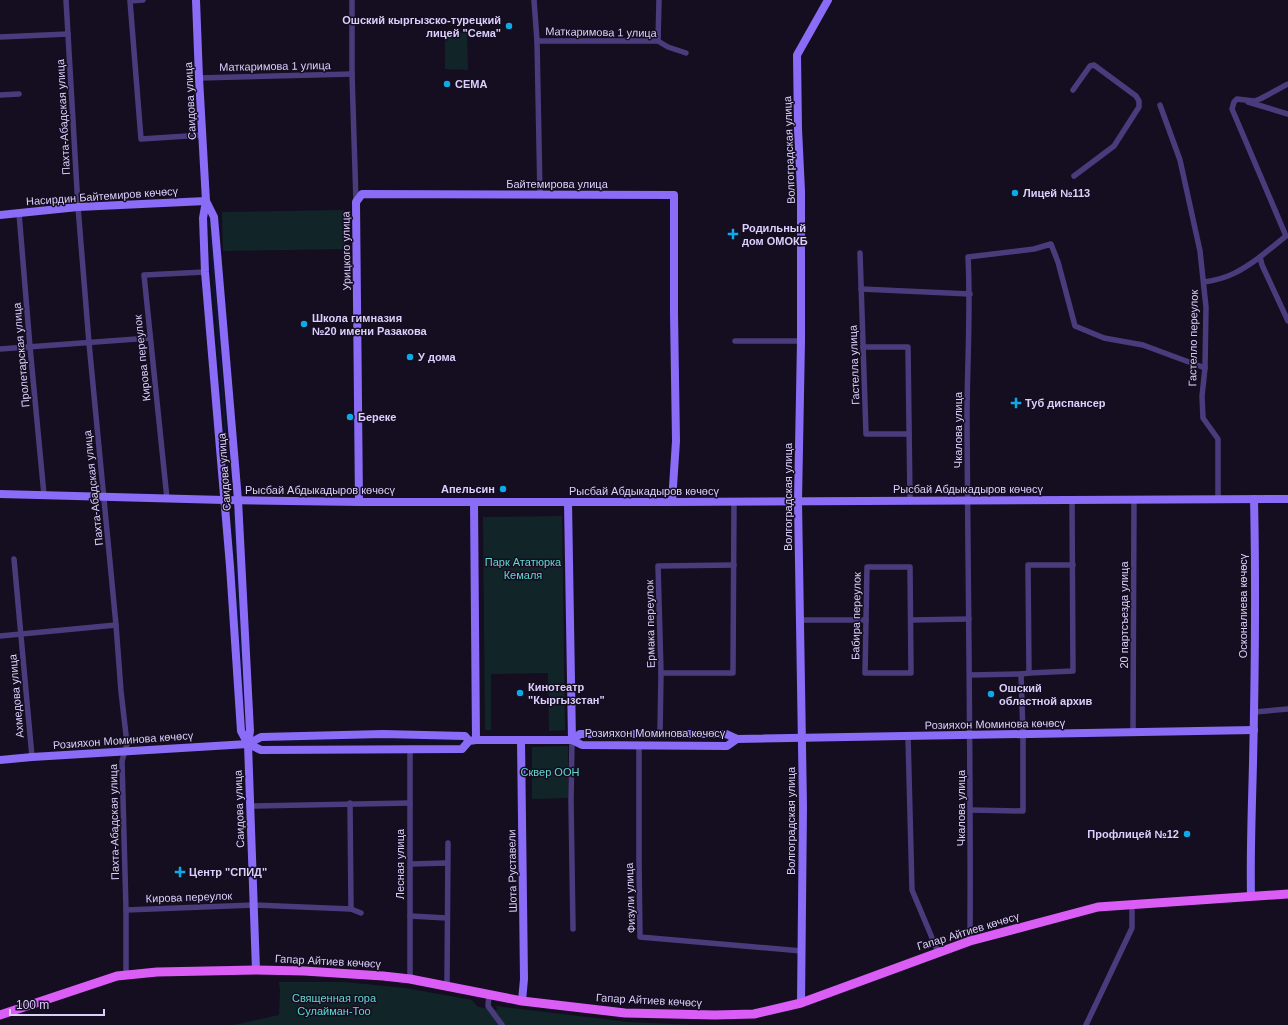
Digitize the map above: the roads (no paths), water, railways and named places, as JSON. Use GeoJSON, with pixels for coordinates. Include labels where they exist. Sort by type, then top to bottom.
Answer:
{"type":"FeatureCollection","features":[{"type":"Feature","properties":{"kind":"main road","name":"Гапар Айтиев көчөсү"},"geometry":{"type":"LineString","coordinates":[[0,1014],[92,983],[126,974],[256,970],[304,971],[410,979],[522,1001],[625,1013],[723,1016],[754,1014],[801,1003],[970,941],[1098,907],[1288,894]]}},
{"type":"Feature","properties":{"kind":"street","name":"Пахта-Абадская улица"},"geometry":{"type":"LineString","coordinates":[[66,0],[78,207],[89,343],[127,744],[122,761],[126,910],[126,974]]}},
{"type":"Feature","properties":{"kind":"street"},"geometry":{"type":"LineString","coordinates":[[143,0],[130,1],[141,139],[203,135]]}},
{"type":"Feature","properties":{"kind":"street","name":"Саидова улица"},"geometry":{"type":"LineString","coordinates":[[196,0],[206,201],[203,218],[205,272],[241,731],[248,744]]}},
{"type":"Feature","properties":{"kind":"street","name":"Урицкого улица"},"geometry":{"type":"LineString","coordinates":[[352,0],[359,502]]}},
{"type":"Feature","properties":{"kind":"street"},"geometry":{"type":"LineString","coordinates":[[534,0],[537,41],[540,195]]}},
{"type":"Feature","properties":{"kind":"street"},"geometry":{"type":"LineString","coordinates":[[658,41],[659,0]]}},
{"type":"Feature","properties":{"kind":"street","name":"Волгоградская улица"},"geometry":{"type":"LineString","coordinates":[[801,1003],[803,807],[798,501],[802,342],[798,55],[828,0]]}},
{"type":"Feature","properties":{"kind":"street"},"geometry":{"type":"LineString","coordinates":[[0,37],[68,34]]}},
{"type":"Feature","properties":{"kind":"street","name":"Маткаримова 1 улица"},"geometry":{"type":"LineString","coordinates":[[537,41],[658,41],[668,47],[686,53]]}},
{"type":"Feature","properties":{"kind":"street"},"geometry":{"type":"LineString","coordinates":[[1073,90],[1090,66],[1094,65],[1136,96],[1139,101],[1139,107],[1114,146],[1074,176]]}},
{"type":"Feature","properties":{"kind":"street","name":"Маткаримова 1 улица"},"geometry":{"type":"LineString","coordinates":[[199,78],[352,74]]}},
{"type":"Feature","properties":{"kind":"street"},"geometry":{"type":"LineString","coordinates":[[1237,99],[1254,101],[1288,84]]}},
{"type":"Feature","properties":{"kind":"street"},"geometry":{"type":"LineString","coordinates":[[0,95],[18,94]]}},
{"type":"Feature","properties":{"kind":"street"},"geometry":{"type":"LineString","coordinates":[[1237,99],[1288,114]]}},
{"type":"Feature","properties":{"kind":"street"},"geometry":{"type":"LineString","coordinates":[[1204,282],[1214,281],[1233,275],[1242,270],[1287,235],[1232,109],[1234,102],[1237,99]]}},
{"type":"Feature","properties":{"kind":"street","name":"Гастелло переулок"},"geometry":{"type":"LineString","coordinates":[[1160,105],[1180,160],[1196,230],[1204,282],[1206,307],[1202,418],[1218,439],[1218,500]]}},
{"type":"Feature","properties":{"kind":"street","name":"Байтемирова улица"},"geometry":{"type":"LineString","coordinates":[[356,202],[362,194],[674,195],[676,441],[672,502]]}},
{"type":"Feature","properties":{"kind":"street","name":"Саидова улица"},"geometry":{"type":"LineString","coordinates":[[206,201],[214,216],[238,500],[250,730],[248,744],[256,970]]}},
{"type":"Feature","properties":{"kind":"street","name":"Насирдин Байтемиров көчөсү"},"geometry":{"type":"LineString","coordinates":[[0,215],[78,207],[206,201]]}},
{"type":"Feature","properties":{"kind":"street","name":"Пролетарская улица"},"geometry":{"type":"LineString","coordinates":[[19,213],[44,495]]}},
{"type":"Feature","properties":{"kind":"street","name":"Чкалова улица"},"geometry":{"type":"LineString","coordinates":[[970,941],[971,810],[967,418],[970,294],[968,257],[1034,249],[1051,244],[1058,262],[1075,326],[1104,338],[1143,345],[1205,368]]}},
{"type":"Feature","properties":{"kind":"street","name":"Гастелла улица"},"geometry":{"type":"LineString","coordinates":[[860,253],[866,434],[909,434]]}},
{"type":"Feature","properties":{"kind":"street"},"geometry":{"type":"LineString","coordinates":[[1260,257],[1262,265],[1288,321]]}},
{"type":"Feature","properties":{"kind":"street","name":"Кирова переулок"},"geometry":{"type":"LineString","coordinates":[[167,499],[144,275],[205,272]]}},
{"type":"Feature","properties":{"kind":"street"},"geometry":{"type":"LineString","coordinates":[[861,289],[970,294]]}},
{"type":"Feature","properties":{"kind":"street"},"geometry":{"type":"LineString","coordinates":[[0,349],[150,338]]}},
{"type":"Feature","properties":{"kind":"street"},"geometry":{"type":"LineString","coordinates":[[735,341],[802,342]]}},
{"type":"Feature","properties":{"kind":"street"},"geometry":{"type":"LineString","coordinates":[[863,347],[908,346],[910,500]]}},
{"type":"Feature","properties":{"kind":"street","name":"Рысбай Абдыкадыров көчөсү"},"geometry":{"type":"LineString","coordinates":[[0,494],[167,499],[359,502],[1288,499]]}},
{"type":"Feature","properties":{"kind":"street"},"geometry":{"type":"LineString","coordinates":[[970,675],[1074,671],[1072,499]]}},
{"type":"Feature","properties":{"kind":"street","name":"20 партсъезда улица"},"geometry":{"type":"LineString","coordinates":[[1134,499],[1134,732]]}},
{"type":"Feature","properties":{"kind":"street","name":"Осконалиева көчөсү"},"geometry":{"type":"LineString","coordinates":[[1251,896],[1254,730],[1254,499]]}},
{"type":"Feature","properties":{"kind":"street"},"geometry":{"type":"LineString","coordinates":[[661,673],[733,673],[734,501]]}},
{"type":"Feature","properties":{"kind":"street"},"geometry":{"type":"LineString","coordinates":[[473,740],[474,502]]}},
{"type":"Feature","properties":{"kind":"street"},"geometry":{"type":"LineString","coordinates":[[568,502],[572,740],[572,929]]}},
{"type":"Feature","properties":{"kind":"street","name":"Ахмедова улица"},"geometry":{"type":"LineString","coordinates":[[14,559],[32,757]]}},
{"type":"Feature","properties":{"kind":"street","name":"Ермака переулок"},"geometry":{"type":"LineString","coordinates":[[660,733],[661,673],[658,566],[734,565]]}},
{"type":"Feature","properties":{"kind":"street"},"geometry":{"type":"LineString","coordinates":[[1029,672],[1028,565],[1073,565]]}},
{"type":"Feature","properties":{"kind":"street","name":"Бабира переулок"},"geometry":{"type":"LineString","coordinates":[[867,566],[910,567],[911,673],[865,673],[866,620],[867,566]]}},
{"type":"Feature","properties":{"kind":"street"},"geometry":{"type":"LineString","coordinates":[[911,620],[969,619]]}},
{"type":"Feature","properties":{"kind":"street"},"geometry":{"type":"LineString","coordinates":[[800,620],[866,620]]}},
{"type":"Feature","properties":{"kind":"street"},"geometry":{"type":"LineString","coordinates":[[0,636],[116,625]]}},
{"type":"Feature","properties":{"kind":"street"},"geometry":{"type":"LineString","coordinates":[[971,810],[1023,811],[1021,674]]}},
{"type":"Feature","properties":{"kind":"street"},"geometry":{"type":"LineString","coordinates":[[1254,712],[1288,709]]}},
{"type":"Feature","properties":{"kind":"street","name":"Розияхон Моминова көчөсү"},"geometry":{"type":"LineString","coordinates":[[572,740],[580,734],[726,734],[737,739],[1254,730]]}},
{"type":"Feature","properties":{"kind":"street","name":"Розияхон Моминова көчөсү"},"geometry":{"type":"LineString","coordinates":[[0,760],[248,744],[261,737],[383,734],[465,736],[473,740],[572,740],[582,746],[727,746],[737,739]]}},
{"type":"Feature","properties":{"kind":"street"},"geometry":{"type":"LineString","coordinates":[[908,736],[912,890],[938,952]]}},
{"type":"Feature","properties":{"kind":"street","name":"Розияхон Моминова көчөсү"},"geometry":{"type":"LineString","coordinates":[[248,744],[261,750],[462,749],[473,740]]}},
{"type":"Feature","properties":{"kind":"street","name":"Шота Руставели"},"geometry":{"type":"LineString","coordinates":[[521,740],[524,979],[522,1001]]}},
{"type":"Feature","properties":{"kind":"street","name":"Физули улица"},"geometry":{"type":"LineString","coordinates":[[639,745],[640,937],[802,951]]}},
{"type":"Feature","properties":{"kind":"street","name":"Лесная улица"},"geometry":{"type":"LineString","coordinates":[[410,749],[410,979]]}},
{"type":"Feature","properties":{"kind":"street"},"geometry":{"type":"LineString","coordinates":[[250,806],[410,803]]}},
{"type":"Feature","properties":{"kind":"street"},"geometry":{"type":"LineString","coordinates":[[350,804],[351,909]]}},
{"type":"Feature","properties":{"kind":"street"},"geometry":{"type":"LineString","coordinates":[[447,986],[448,843]]}},
{"type":"Feature","properties":{"kind":"street"},"geometry":{"type":"LineString","coordinates":[[410,864],[447,863]]}},
{"type":"Feature","properties":{"kind":"street"},"geometry":{"type":"LineString","coordinates":[[1086,1025],[1132,928],[1132,904]]}},
{"type":"Feature","properties":{"kind":"street","name":"Кирова переулок"},"geometry":{"type":"LineString","coordinates":[[126,910],[254,905],[351,909],[361,913]]}},
{"type":"Feature","properties":{"kind":"street"},"geometry":{"type":"LineString","coordinates":[[410,916],[447,918]]}},
{"type":"Feature","properties":{"kind":"street"},"geometry":{"type":"LineString","coordinates":[[489,995],[488,1006],[502,1025]]}},
{"type":"Feature","properties":{"kind":"waterway"},"geometry":{"type":"LineString","coordinates":[[209,218],[230,491]]}},
{"type":"Feature","properties":{"kind":"waterway"},"geometry":{"type":"LineString","coordinates":[[234,513],[243,706]]}},
{"type":"Feature","properties":{"kind":"waterway"},"geometry":{"type":"LineString","coordinates":[[278,741],[460,740]]}},
{"type":"Feature","properties":{"kind":"place","name":"Ошский кыргызско-турецкий лицей \"Сема\""},"geometry":{"type":"Point","coordinates":[509,26]}},
{"type":"Feature","properties":{"kind":"place","name":"СЕМА"},"geometry":{"type":"Point","coordinates":[447,84]}},
{"type":"Feature","properties":{"kind":"place","name":"Лицей №113"},"geometry":{"type":"Point","coordinates":[1015,193]}},
{"type":"Feature","properties":{"kind":"place","name":"Родильный дом ОМОКБ"},"geometry":{"type":"Point","coordinates":[733,234]}},
{"type":"Feature","properties":{"kind":"place","name":"Школа гимназия №20 имени Разакова"},"geometry":{"type":"Point","coordinates":[304,324]}},
{"type":"Feature","properties":{"kind":"place","name":"У дома"},"geometry":{"type":"Point","coordinates":[410,357]}},
{"type":"Feature","properties":{"kind":"place","name":"Туб диспансер"},"geometry":{"type":"Point","coordinates":[1016,403]}},
{"type":"Feature","properties":{"kind":"place","name":"Береке"},"geometry":{"type":"Point","coordinates":[350,417]}},
{"type":"Feature","properties":{"kind":"place","name":"Апельсин"},"geometry":{"type":"Point","coordinates":[503,489]}},
{"type":"Feature","properties":{"kind":"place","name":"Кинотеатр \"Кыргызстан\""},"geometry":{"type":"Point","coordinates":[520,693]}},
{"type":"Feature","properties":{"kind":"place","name":"Ошский областной архив"},"geometry":{"type":"Point","coordinates":[991,694]}},
{"type":"Feature","properties":{"kind":"place","name":"Профлицей №12"},"geometry":{"type":"Point","coordinates":[1187,834]}},
{"type":"Feature","properties":{"kind":"place","name":"Центр \"СПИД\""},"geometry":{"type":"Point","coordinates":[180,872]}},
{"type":"Feature","properties":{"kind":"park label","name":"Парк Ататюрка Кемаля"},"geometry":{"type":"Point","coordinates":[523,568]}},
{"type":"Feature","properties":{"kind":"park label","name":"Сквер ООН"},"geometry":{"type":"Point","coordinates":[550,772]}},
{"type":"Feature","properties":{"kind":"park label","name":"Священная гора Сулайман-Тоо"},"geometry":{"type":"Point","coordinates":[334,1004]}}]}
